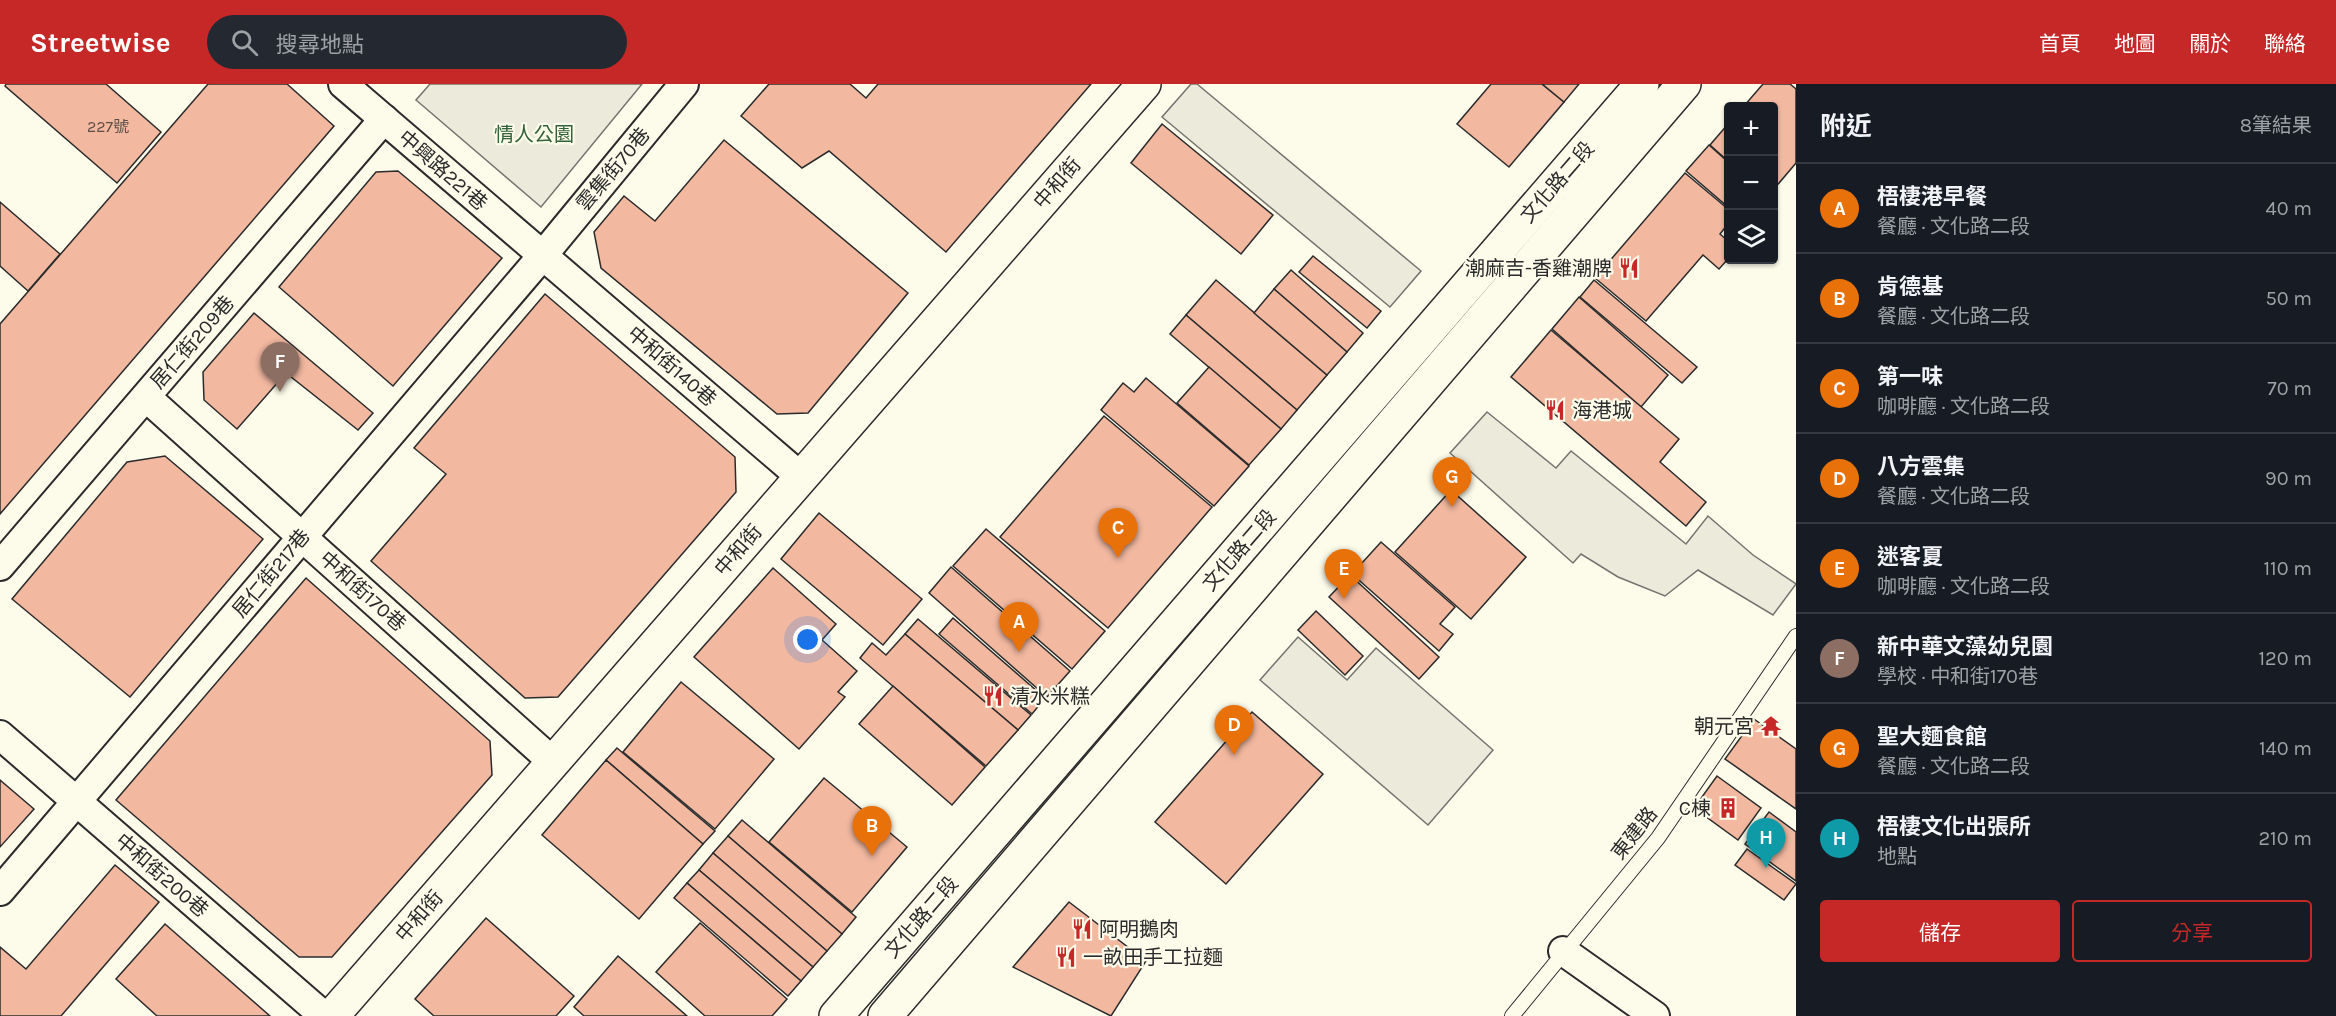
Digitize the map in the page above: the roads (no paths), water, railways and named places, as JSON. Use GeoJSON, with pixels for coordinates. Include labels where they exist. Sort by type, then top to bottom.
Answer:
{"type":"FeatureCollection","features":[{"type":"Feature","properties":{"kind":"street","name":"中興路221巷"},"geometry":{"type":"LineString","coordinates":[[343,84],[543,255]]}},
{"type":"Feature","properties":{"kind":"street","name":"雲集街70巷"},"geometry":{"type":"LineString","coordinates":[[543,255],[684,84]]}},
{"type":"Feature","properties":{"kind":"street","name":"中和街"},"geometry":{"type":"LineString","coordinates":[[332,1016],[1144,84]]}},
{"type":"Feature","properties":{"kind":"street","name":"文化路二段"},"geometry":{"type":"LineString","coordinates":[[885,1016],[1216,602],[1642,84]]}},
{"type":"Feature","properties":{"kind":"street","name":"文化路二段"},"geometry":{"type":"LineString","coordinates":[[836,1016],[1216,602],[1684,84]]}},
{"type":"Feature","properties":{"kind":"street","name":"居仁街209巷"},"geometry":{"type":"LineString","coordinates":[[0,566],[384,119]]}},
{"type":"Feature","properties":{"kind":"street","name":"中和街140巷"},"geometry":{"type":"LineString","coordinates":[[543,255],[801,477]]}},
{"type":"Feature","properties":{"kind":"street","name":"居仁街217巷"},"geometry":{"type":"LineString","coordinates":[[0,891],[543,255]]}},
{"type":"Feature","properties":{"kind":"street","name":"中和街170巷"},"geometry":{"type":"LineString","coordinates":[[146,397],[553,762]]}},
{"type":"Feature","properties":{"kind":"street","name":"中和街200巷"},"geometry":{"type":"LineString","coordinates":[[0,735],[324,1016]]}},
{"type":"Feature","properties":{"kind":"street"},"geometry":{"type":"LineString","coordinates":[[1563,951],[1655,1016]]}},
{"type":"Feature","properties":{"kind":"lane","name":"東建路"},"geometry":{"type":"LineString","coordinates":[[1512,1016],[1658,838],[1796,636]]}},
{"type":"Feature","properties":{"kind":"place","name":"潮麻吉-香雞潮牌"},"geometry":{"type":"Point","coordinates":[1629,268]}},
{"type":"Feature","properties":{"kind":"place","name":"新中華文藻幼兒園"},"geometry":{"type":"Point","coordinates":[280,392]}},
{"type":"Feature","properties":{"kind":"place","name":"海港城"},"geometry":{"type":"Point","coordinates":[1555,410]}},
{"type":"Feature","properties":{"kind":"place","name":"聖大麵食館"},"geometry":{"type":"Point","coordinates":[1452,507]}},
{"type":"Feature","properties":{"kind":"place","name":"第一味"},"geometry":{"type":"Point","coordinates":[1118,558]}},
{"type":"Feature","properties":{"kind":"place","name":"迷客夏"},"geometry":{"type":"Point","coordinates":[1344,599]}},
{"type":"Feature","properties":{"kind":"place","name":"梧棲港早餐"},"geometry":{"type":"Point","coordinates":[1019,652]}},
{"type":"Feature","properties":{"kind":"place","name":"清水米糕"},"geometry":{"type":"Point","coordinates":[993,696]}},
{"type":"Feature","properties":{"kind":"place","name":"朝元宮"},"geometry":{"type":"Point","coordinates":[1771,726]}},
{"type":"Feature","properties":{"kind":"place","name":"八方雲集"},"geometry":{"type":"Point","coordinates":[1234,755]}},
{"type":"Feature","properties":{"kind":"place","name":"C棟"},"geometry":{"type":"Point","coordinates":[1728,808]}},
{"type":"Feature","properties":{"kind":"place","name":"肯德基"},"geometry":{"type":"Point","coordinates":[872,856]}},
{"type":"Feature","properties":{"kind":"place","name":"梧棲文化出張所"},"geometry":{"type":"Point","coordinates":[1766,868]}},
{"type":"Feature","properties":{"kind":"place","name":"阿明鵝肉"},"geometry":{"type":"Point","coordinates":[1082,929]}},
{"type":"Feature","properties":{"kind":"place","name":"一畝田手工拉麵"},"geometry":{"type":"Point","coordinates":[1066,957]}},
{"type":"Feature","properties":{"kind":"park label","name":"情人公園"},"geometry":{"type":"Point","coordinates":[534,134]}}]}
